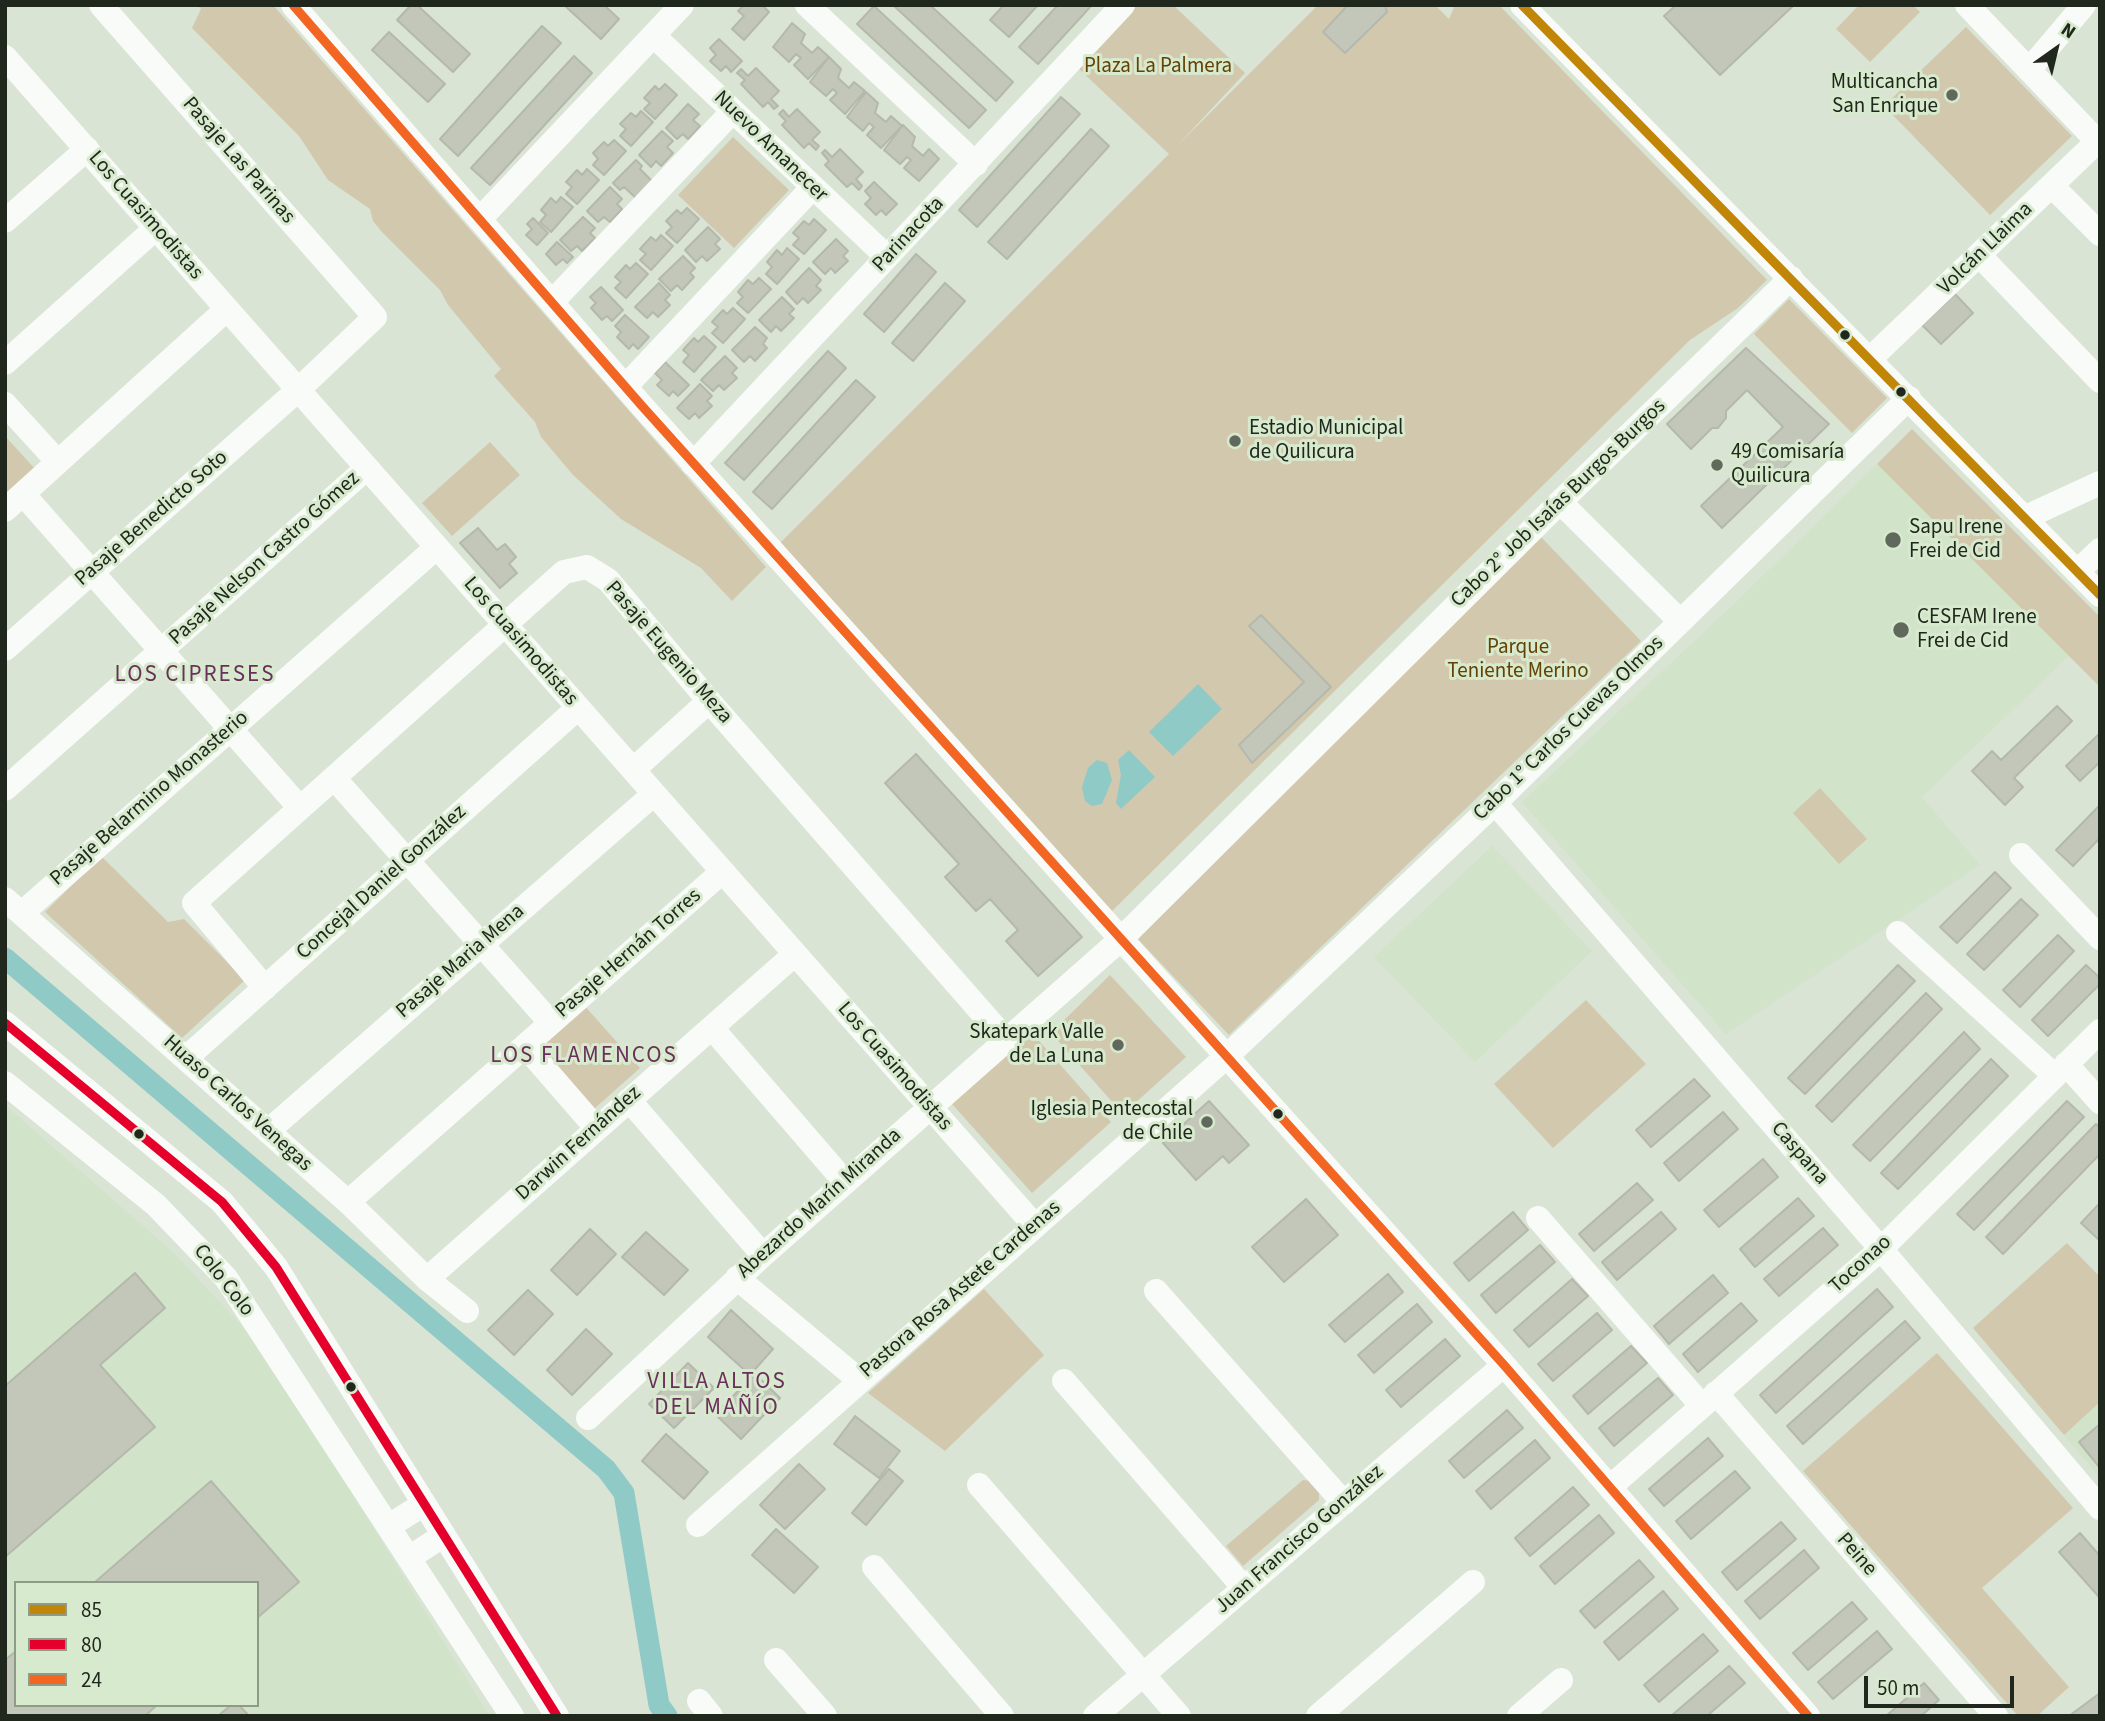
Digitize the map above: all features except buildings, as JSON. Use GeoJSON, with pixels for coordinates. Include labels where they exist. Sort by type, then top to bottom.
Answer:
{"type":"FeatureCollection","features":[{"type":"Feature","properties":{"kind":"street","name":"Pasaje Las Parinas"},"geometry":{"type":"LineString","coordinates":[[102,5],[375,317]]}},
{"type":"Feature","properties":{"kind":"street"},"geometry":{"type":"LineString","coordinates":[[293,5],[625,387],[1504,1365],[1808,1716]]}},
{"type":"Feature","properties":{"kind":"street"},"geometry":{"type":"LineString","coordinates":[[480,219],[682,5]]}},
{"type":"Feature","properties":{"kind":"street"},"geometry":{"type":"LineString","coordinates":[[807,5],[976,164]]}},
{"type":"Feature","properties":{"kind":"street","name":"Parinacota"},"geometry":{"type":"LineString","coordinates":[[694,464],[1123,5]]}},
{"type":"Feature","properties":{"kind":"street"},"geometry":{"type":"LineString","coordinates":[[1522,5],[1871,358],[2100,595]]}},
{"type":"Feature","properties":{"kind":"street"},"geometry":{"type":"LineString","coordinates":[[1967,5],[2099,140]]}},
{"type":"Feature","properties":{"kind":"street"},"geometry":{"type":"LineString","coordinates":[[2029,70],[2084,5]]}},
{"type":"Feature","properties":{"kind":"street","name":"Nuevo Amanecer"},"geometry":{"type":"LineString","coordinates":[[653,36],[887,257]]}},
{"type":"Feature","properties":{"kind":"street","name":"Los Cuasimodistas"},"geometry":{"type":"LineString","coordinates":[[10,71],[86,149],[228,309],[1035,1226]]}},
{"type":"Feature","properties":{"kind":"street"},"geometry":{"type":"LineString","coordinates":[[552,302],[733,111]]}},
{"type":"Feature","properties":{"kind":"street","name":"Volcán Llaima"},"geometry":{"type":"LineString","coordinates":[[1871,358],[2099,140]]}},
{"type":"Feature","properties":{"kind":"street"},"geometry":{"type":"LineString","coordinates":[[5,221],[86,149]]}},
{"type":"Feature","properties":{"kind":"street"},"geometry":{"type":"LineString","coordinates":[[2052,186],[2100,234]]}},
{"type":"Feature","properties":{"kind":"street"},"geometry":{"type":"LineString","coordinates":[[625,387],[813,187]]}},
{"type":"Feature","properties":{"kind":"street"},"geometry":{"type":"LineString","coordinates":[[5,363],[156,228]]}},
{"type":"Feature","properties":{"kind":"street"},"geometry":{"type":"LineString","coordinates":[[1979,255],[2100,381]]}},
{"type":"Feature","properties":{"kind":"street","name":"Cabo 2° Job Isaías Burgos Burgos"},"geometry":{"type":"LineString","coordinates":[[1121,940],[1560,502],[1791,278]]}},
{"type":"Feature","properties":{"kind":"street"},"geometry":{"type":"LineString","coordinates":[[228,309],[14,502],[92,572],[300,808]]}},
{"type":"Feature","properties":{"kind":"street","name":"Pasaje Benedicto Soto"},"geometry":{"type":"LineString","coordinates":[[5,649],[298,390],[375,317]]}},
{"type":"Feature","properties":{"kind":"street","name":"Cabo 1° Carlos Cuevas Olmos"},"geometry":{"type":"LineString","coordinates":[[1226,1057],[1495,803],[1909,398]]}},
{"type":"Feature","properties":{"kind":"street"},"geometry":{"type":"LineString","coordinates":[[5,404],[58,462]]}},
{"type":"Feature","properties":{"kind":"street","name":"Pasaje Nelson Castro Gómez"},"geometry":{"type":"LineString","coordinates":[[5,789],[367,468]]}},
{"type":"Feature","properties":{"kind":"street"},"geometry":{"type":"LineString","coordinates":[[2024,518],[2100,483]]}},
{"type":"Feature","properties":{"kind":"street"},"geometry":{"type":"LineString","coordinates":[[1560,502],[1680,621]]}},
{"type":"Feature","properties":{"kind":"street","name":"Pasaje Belarmino Monasterio"},"geometry":{"type":"LineString","coordinates":[[13,906],[231,729],[437,547]]}},
{"type":"Feature","properties":{"kind":"street"},"geometry":{"type":"LineString","coordinates":[[2077,572],[2100,550]]}},
{"type":"Feature","properties":{"kind":"street","name":"Pasaje Eugenio Meza"},"geometry":{"type":"LineString","coordinates":[[265,988],[194,902],[564,572],[587,567],[608,580],[709,701],[1006,1040]]}},
{"type":"Feature","properties":{"kind":"street"},"geometry":{"type":"LineString","coordinates":[[633,770],[709,701]]}},
{"type":"Feature","properties":{"kind":"street","name":"Concejal Daniel González"},"geometry":{"type":"LineString","coordinates":[[186,1058],[578,708]]}},
{"type":"Feature","properties":{"kind":"street"},"geometry":{"type":"LineString","coordinates":[[334,778],[551,1023]]}},
{"type":"Feature","properties":{"kind":"street","name":"Pasaje Maria Mena"},"geometry":{"type":"LineString","coordinates":[[268,1131],[653,794]]}},
{"type":"Feature","properties":{"kind":"street","name":"Caspana"},"geometry":{"type":"LineString","coordinates":[[1495,803],[1881,1249],[2100,1508]]}},
{"type":"Feature","properties":{"kind":"street"},"geometry":{"type":"LineString","coordinates":[[2021,855],[2100,938]]}},
{"type":"Feature","properties":{"kind":"street","name":"Pasaje Hernán Torres"},"geometry":{"type":"LineString","coordinates":[[348,1202],[722,872]]}},
{"type":"Feature","properties":{"kind":"street","name":"Huaso Carlos Venegas"},"geometry":{"type":"LineString","coordinates":[[13,906],[348,1202],[427,1279],[467,1311]]}},
{"type":"Feature","properties":{"kind":"street"},"geometry":{"type":"LineString","coordinates":[[1898,933],[2100,1102]]}},
{"type":"Feature","properties":{"kind":"street","name":"Abezardo Marín Miranda"},"geometry":{"type":"LineString","coordinates":[[588,1418],[762,1255],[1121,940]]}},
{"type":"Feature","properties":{"kind":"street","name":"Darwin Fernández"},"geometry":{"type":"LineString","coordinates":[[427,1279],[795,954]]}},
{"type":"Feature","properties":{"kind":"street"},"geometry":{"type":"LineString","coordinates":[[5,1023],[222,1202],[276,1267],[557,1716]]}},
{"type":"Feature","properties":{"kind":"street"},"geometry":{"type":"LineString","coordinates":[[712,1028],[845,1182]]}},
{"type":"Feature","properties":{"kind":"street","name":"Toconao"},"geometry":{"type":"LineString","coordinates":[[1610,1487],[1881,1249],[2100,1031]]}},
{"type":"Feature","properties":{"kind":"street"},"geometry":{"type":"LineString","coordinates":[[524,1046],[597,1129]]}},
{"type":"Feature","properties":{"kind":"street","name":"Pastora Rosa Astete Cardenas"},"geometry":{"type":"LineString","coordinates":[[698,1525],[1226,1057]]}},
{"type":"Feature","properties":{"kind":"street","name":"Colo Colo"},"geometry":{"type":"LineString","coordinates":[[5,1083],[156,1205],[218,1269],[512,1716]]}},
{"type":"Feature","properties":{"kind":"street"},"geometry":{"type":"LineString","coordinates":[[629,1100],[762,1255]]}},
{"type":"Feature","properties":{"kind":"street","name":"Peine"},"geometry":{"type":"LineString","coordinates":[[1538,1219],[1709,1400],[1996,1716]]}},
{"type":"Feature","properties":{"kind":"street"},"geometry":{"type":"LineString","coordinates":[[737,1278],[859,1380]]}},
{"type":"Feature","properties":{"kind":"street"},"geometry":{"type":"LineString","coordinates":[[1156,1291],[1343,1503]]}},
{"type":"Feature","properties":{"kind":"street","name":"Juan Francisco González"},"geometry":{"type":"LineString","coordinates":[[1095,1716],[1504,1365]]}},
{"type":"Feature","properties":{"kind":"street"},"geometry":{"type":"LineString","coordinates":[[1064,1381],[1244,1588]]}},
{"type":"Feature","properties":{"kind":"street"},"geometry":{"type":"LineString","coordinates":[[979,1485],[1179,1716]]}},
{"type":"Feature","properties":{"kind":"street"},"geometry":{"type":"LineString","coordinates":[[389,1526],[424,1504]]}},
{"type":"Feature","properties":{"kind":"street"},"geometry":{"type":"LineString","coordinates":[[409,1558],[444,1535]]}},
{"type":"Feature","properties":{"kind":"street"},"geometry":{"type":"LineString","coordinates":[[874,1567],[1002,1716]]}},
{"type":"Feature","properties":{"kind":"street"},"geometry":{"type":"LineString","coordinates":[[1318,1716],[1473,1582]]}},
{"type":"Feature","properties":{"kind":"street"},"geometry":{"type":"LineString","coordinates":[[776,1660],[825,1716]]}},
{"type":"Feature","properties":{"kind":"street"},"geometry":{"type":"LineString","coordinates":[[1519,1716],[1561,1680]]}},
{"type":"Feature","properties":{"kind":"shaded area"},"geometry":{"type":"Polygon","coordinates":[[[1877,464],[2069,656],[1922,797],[1980,865],[1726,1034],[1522,802],[1734,604],[1877,464]]]}},
{"type":"Feature","properties":{"kind":"shaded area"},"geometry":{"type":"Polygon","coordinates":[[[1492,846],[1592,951],[1475,1062],[1374,957],[1492,846]]]}},
{"type":"Feature","properties":{"kind":"shaded area"},"geometry":{"type":"Polygon","coordinates":[[[5,1105],[175,1254],[265,1351],[489,1716],[5,1716],[5,1105]]]}},
{"type":"Feature","properties":{"kind":"shaded area"},"geometry":{"type":"Polygon","coordinates":[[[2100,1402],[2100,1477],[2064,1435],[2100,1402]]]}},
{"type":"Feature","properties":{"kind":"green space"},"geometry":{"type":"Polygon","coordinates":[[[197,5],[273,5],[766,567],[732,601],[701,568],[621,519],[573,475],[541,437],[535,422],[494,376],[501,369],[448,305],[440,290],[382,232],[373,221],[370,209],[328,180],[299,136],[192,28],[201,9],[197,5]]]}},
{"type":"Feature","properties":{"kind":"green space","name":"Estadio Municipal de Quilicura"},"geometry":{"type":"Polygon","coordinates":[[[1137,5],[1173,5],[1245,73],[1177,146],[1318,5],[1435,5],[1449,19],[1455,5],[1499,5],[1767,280],[1738,308],[1690,340],[1112,911],[780,543],[1169,154],[1078,68],[1137,5]]]}},
{"type":"Feature","properties":{"kind":"green space"},"geometry":{"type":"Polygon","coordinates":[[[1859,5],[1913,5],[1920,12],[1870,62],[1836,29],[1859,5]]]}},
{"type":"Feature","properties":{"kind":"green space"},"geometry":{"type":"Polygon","coordinates":[[[1966,27],[2072,136],[1990,215],[1884,106],[1966,27]]]}},
{"type":"Feature","properties":{"kind":"green space"},"geometry":{"type":"Polygon","coordinates":[[[733,137],[789,190],[734,248],[678,195],[733,137]]]}},
{"type":"Feature","properties":{"kind":"green space"},"geometry":{"type":"Polygon","coordinates":[[[1789,299],[1887,398],[1852,433],[1754,334],[1789,299]]]}},
{"type":"Feature","properties":{"kind":"green space"},"geometry":{"type":"Polygon","coordinates":[[[1912,429],[2100,617],[2100,687],[1877,464],[1912,429]]]}},
{"type":"Feature","properties":{"kind":"green space"},"geometry":{"type":"Polygon","coordinates":[[[5,436],[36,470],[5,498],[5,436]]]}},
{"type":"Feature","properties":{"kind":"green space"},"geometry":{"type":"Polygon","coordinates":[[[490,442],[520,475],[452,536],[422,503],[490,442]]]}},
{"type":"Feature","properties":{"kind":"green space","name":"Parque Teniente Merino"},"geometry":{"type":"Polygon","coordinates":[[[1541,537],[1641,641],[1229,1035],[1134,935],[1541,537]]]}},
{"type":"Feature","properties":{"kind":"green space"},"geometry":{"type":"Polygon","coordinates":[[[1820,788],[1867,839],[1839,864],[1793,813],[1820,788]]]}},
{"type":"Feature","properties":{"kind":"green space"},"geometry":{"type":"Polygon","coordinates":[[[101,856],[168,922],[184,919],[245,980],[182,1038],[45,912],[101,856]]]}},
{"type":"Feature","properties":{"kind":"green space","name":"Skatepark Valle de La Luna"},"geometry":{"type":"Polygon","coordinates":[[[1110,975],[1186,1057],[1123,1114],[1051,1033],[1110,975]]]}},
{"type":"Feature","properties":{"kind":"green space"},"geometry":{"type":"Polygon","coordinates":[[[1586,1000],[1646,1064],[1553,1148],[1494,1084],[1586,1000]]]}},
{"type":"Feature","properties":{"kind":"green space"},"geometry":{"type":"Polygon","coordinates":[[[583,1004],[640,1068],[594,1109],[537,1045],[583,1004]]]}},
{"type":"Feature","properties":{"kind":"green space"},"geometry":{"type":"Polygon","coordinates":[[[1032,1033],[1111,1122],[1032,1193],[952,1104],[1032,1033]]]}},
{"type":"Feature","properties":{"kind":"green space"},"geometry":{"type":"Polygon","coordinates":[[[2067,1243],[2100,1277],[2100,1402],[2064,1435],[1973,1328],[2067,1243]]]}},
{"type":"Feature","properties":{"kind":"green space"},"geometry":{"type":"Polygon","coordinates":[[[984,1289],[1044,1355],[945,1451],[868,1393],[984,1289]]]}},
{"type":"Feature","properties":{"kind":"green space"},"geometry":{"type":"Polygon","coordinates":[[[1937,1353],[2073,1508],[1982,1588],[2069,1687],[2037,1716],[2018,1716],[1803,1471],[1937,1353]]]}},
{"type":"Feature","properties":{"kind":"green space"},"geometry":{"type":"Polygon","coordinates":[[[1303,1480],[1311,1481],[1319,1491],[1319,1500],[1243,1566],[1226,1546],[1303,1480]]]}},
{"type":"Feature","properties":{"kind":"water"},"geometry":{"type":"Polygon","coordinates":[[[1198,684],[1222,709],[1173,756],[1149,732],[1198,684]]]}},
{"type":"Feature","properties":{"kind":"water"},"geometry":{"type":"Polygon","coordinates":[[[1129,750],[1155,777],[1121,809],[1116,803],[1121,775],[1118,760],[1129,750]]]}},
{"type":"Feature","properties":{"kind":"water"},"geometry":{"type":"Polygon","coordinates":[[[1097,760],[1107,763],[1112,780],[1102,804],[1092,806],[1085,801],[1082,787],[1088,768],[1097,760]]]}},
{"type":"Feature","properties":{"kind":"waterway"},"geometry":{"type":"LineString","coordinates":[[5,958],[606,1469],[624,1493],[659,1705],[667,1716]]}},
{"type":"Feature","properties":{"kind":"transit line","name":"24"},"geometry":{"type":"LineString","coordinates":[[293,5],[642,406],[1504,1365],[1808,1716]]}},
{"type":"Feature","properties":{"kind":"transit line","name":"85"},"geometry":{"type":"LineString","coordinates":[[1522,5],[2100,595]]}},
{"type":"Feature","properties":{"kind":"transit line","name":"80"},"geometry":{"type":"LineString","coordinates":[[5,1023],[222,1202],[276,1267],[557,1716]]}},
{"type":"Feature","properties":{"kind":"place","name":"Multicancha San Enrique"},"geometry":{"type":"Point","coordinates":[1952,95]}},
{"type":"Feature","properties":{"kind":"place","name":"Estadio Municipal de Quilicura"},"geometry":{"type":"Point","coordinates":[1235,441]}},
{"type":"Feature","properties":{"kind":"place","name":"49 Comisaría Quilicura"},"geometry":{"type":"Point","coordinates":[1717,465]}},
{"type":"Feature","properties":{"kind":"place","name":"Sapu Irene Frei de Cid"},"geometry":{"type":"Point","coordinates":[1893,540]}},
{"type":"Feature","properties":{"kind":"place","name":"CESFAM Irene Frei de Cid"},"geometry":{"type":"Point","coordinates":[1901,630]}},
{"type":"Feature","properties":{"kind":"place","name":"Skatepark Valle de La Luna"},"geometry":{"type":"Point","coordinates":[1118,1045]}},
{"type":"Feature","properties":{"kind":"place","name":"Iglesia Pentecostal de Chile"},"geometry":{"type":"Point","coordinates":[1207,1122]}},
{"type":"Feature","properties":{"kind":"district","name":"LOS CIPRESES"},"geometry":{"type":"Point","coordinates":[195,676]}},
{"type":"Feature","properties":{"kind":"district","name":"LOS FLAMENCOS"},"geometry":{"type":"Point","coordinates":[584,1057]}},
{"type":"Feature","properties":{"kind":"district","name":"VILLA ALTOS DEL MAÑÍO"},"geometry":{"type":"Point","coordinates":[717,1396]}},
{"type":"Feature","properties":{"kind":"park label","name":"Plaza La Palmera"},"geometry":{"type":"Point","coordinates":[1158,67]}}]}
